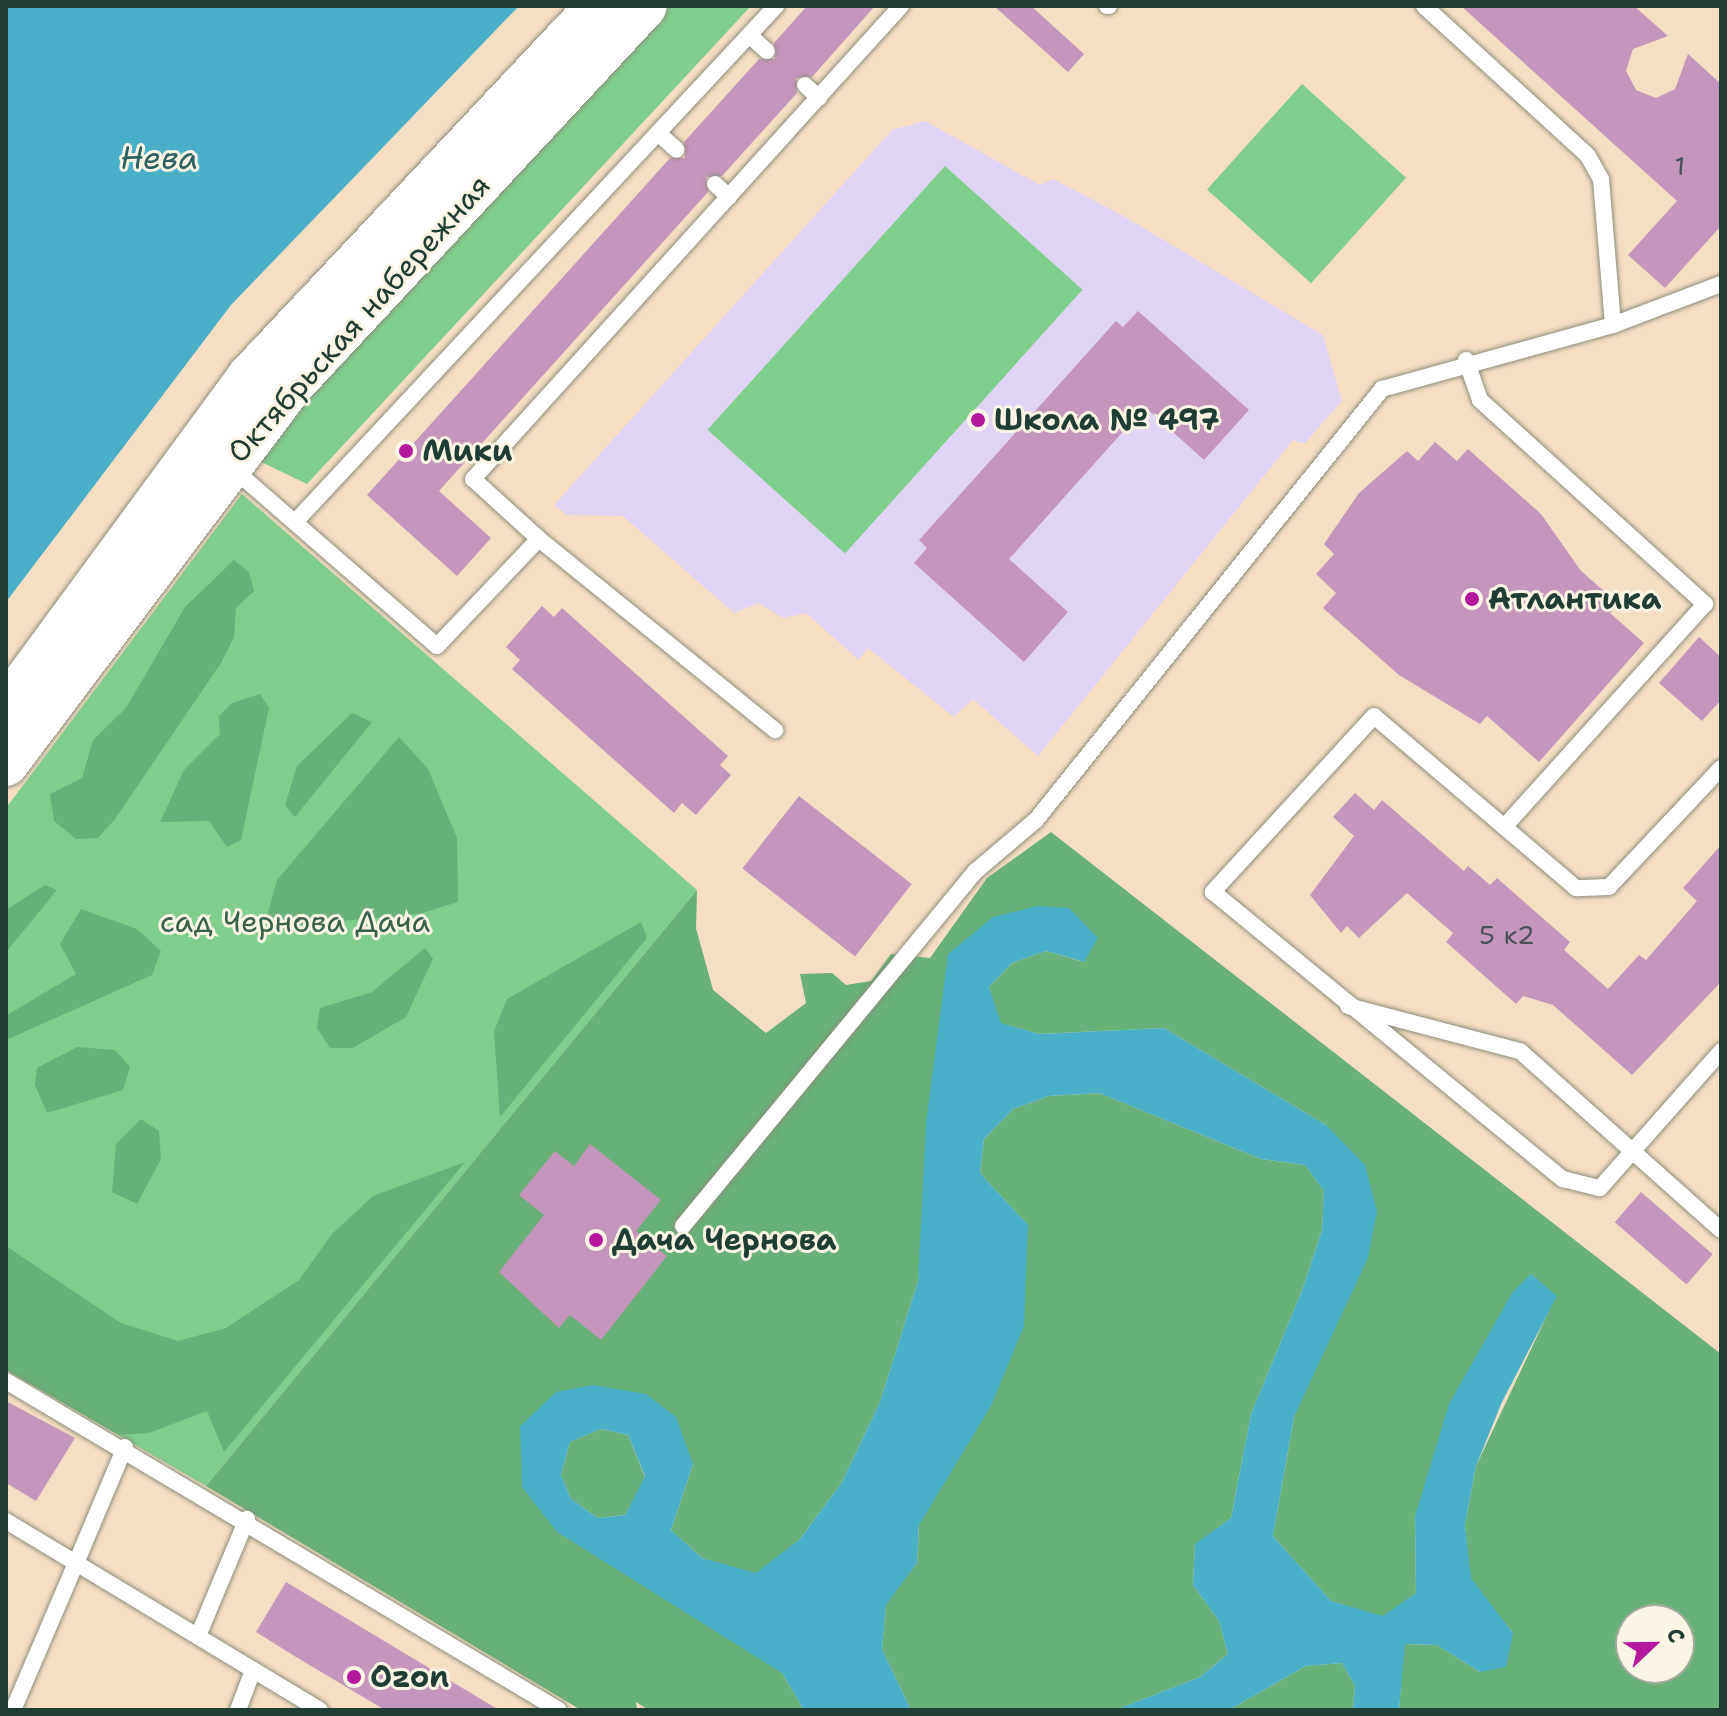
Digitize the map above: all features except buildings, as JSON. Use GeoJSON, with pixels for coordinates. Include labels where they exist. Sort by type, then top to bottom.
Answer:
{"type":"FeatureCollection","features":[{"type":"Feature","properties":{"kind":"main road","name":"Октябрьская набережная"},"geometry":{"type":"LineString","coordinates":[[6,708],[249,377],[598,6]]}},
{"type":"Feature","properties":{"kind":"main road","name":"Октябрьская набережная"},"geometry":{"type":"LineString","coordinates":[[6,764],[227,465],[291,386],[645,6]]}},
{"type":"Feature","properties":{"kind":"lane"},"geometry":{"type":"LineString","coordinates":[[296,521],[776,6]]}},
{"type":"Feature","properties":{"kind":"lane"},"geometry":{"type":"LineString","coordinates":[[775,730],[539,539],[473,479],[901,6]]}},
{"type":"Feature","properties":{"kind":"lane"},"geometry":{"type":"LineString","coordinates":[[1424,6],[1588,156],[1601,179],[1613,325]]}},
{"type":"Feature","properties":{"kind":"lane"},"geometry":{"type":"LineString","coordinates":[[749,35],[767,51]]}},
{"type":"Feature","properties":{"kind":"lane"},"geometry":{"type":"LineString","coordinates":[[805,85],[819,98]]}},
{"type":"Feature","properties":{"kind":"lane"},"geometry":{"type":"LineString","coordinates":[[658,133],[677,150]]}},
{"type":"Feature","properties":{"kind":"lane"},"geometry":{"type":"LineString","coordinates":[[715,184],[729,197]]}},
{"type":"Feature","properties":{"kind":"lane"},"geometry":{"type":"LineString","coordinates":[[683,1226],[976,871],[1036,820],[1382,389],[1466,360],[1613,325],[1721,284]]}},
{"type":"Feature","properties":{"kind":"lane"},"geometry":{"type":"LineString","coordinates":[[1466,360],[1480,400],[1705,604],[1504,827]]}},
{"type":"Feature","properties":{"kind":"lane"},"geometry":{"type":"LineString","coordinates":[[227,465],[296,521],[437,646],[539,539]]}},
{"type":"Feature","properties":{"kind":"lane"},"geometry":{"type":"LineString","coordinates":[[1721,768],[1609,887],[1576,888],[1374,716],[1213,892],[1342,1004],[1563,1179],[1600,1188],[1721,1051]]}},
{"type":"Feature","properties":{"kind":"lane"},"geometry":{"type":"LineString","coordinates":[[1342,1004],[1520,1051],[1721,1230]]}},
{"type":"Feature","properties":{"kind":"lane"},"geometry":{"type":"LineString","coordinates":[[6,1381],[247,1519],[559,1710]]}},
{"type":"Feature","properties":{"kind":"lane"},"geometry":{"type":"LineString","coordinates":[[13,1710],[125,1447]]}},
{"type":"Feature","properties":{"kind":"lane"},"geometry":{"type":"LineString","coordinates":[[198,1636],[247,1519]]}},
{"type":"Feature","properties":{"kind":"lane"},"geometry":{"type":"LineString","coordinates":[[6,1521],[320,1710]]}},
{"type":"Feature","properties":{"kind":"lane"},"geometry":{"type":"LineString","coordinates":[[238,1710],[253,1670]]}},
{"type":"Feature","properties":{"kind":"shaded area","name":"Школа № 497"},"geometry":{"type":"Polygon","coordinates":[[[925,121],[1040,185],[1053,179],[1120,214],[1323,335],[1342,401],[1304,444],[1293,440],[1038,756],[973,699],[954,717],[868,648],[859,660],[806,613],[783,618],[759,603],[734,613],[623,516],[567,515],[554,505],[892,130],[925,121]]]}},
{"type":"Feature","properties":{"kind":"green space"},"geometry":{"type":"Polygon","coordinates":[[[662,6],[751,6],[307,484],[251,457],[662,6]]]}},
{"type":"Feature","properties":{"kind":"green space"},"geometry":{"type":"Polygon","coordinates":[[[1302,84],[1406,178],[1311,283],[1207,190],[1302,84]]]}},
{"type":"Feature","properties":{"kind":"green space"},"geometry":{"type":"Polygon","coordinates":[[[945,166],[1082,290],[845,554],[707,430],[945,166]]]}},
{"type":"Feature","properties":{"kind":"green space","name":"сад Чернова Дача"},"geometry":{"type":"Polygon","coordinates":[[[242,494],[697,890],[206,1486],[6,1370],[6,808],[242,494]]]}},
{"type":"Feature","properties":{"kind":"green space"},"geometry":{"type":"Polygon","coordinates":[[[234,560],[249,572],[254,591],[236,608],[234,637],[221,663],[115,819],[98,838],[76,839],[54,821],[50,794],[82,778],[93,740],[126,708],[185,607],[234,560]]]}},
{"type":"Feature","properties":{"kind":"green space"},"geometry":{"type":"Polygon","coordinates":[[[260,694],[269,708],[241,840],[227,847],[209,821],[160,822],[184,770],[220,734],[219,716],[232,703],[260,694]]]}},
{"type":"Feature","properties":{"kind":"green space"},"geometry":{"type":"Polygon","coordinates":[[[352,713],[372,722],[295,817],[285,805],[297,766],[352,713]]]}},
{"type":"Feature","properties":{"kind":"green space"},"geometry":{"type":"Polygon","coordinates":[[[399,737],[428,769],[457,838],[458,902],[419,914],[287,926],[266,919],[277,880],[399,737]]]}},
{"type":"Feature","properties":{"kind":"green space"},"geometry":{"type":"Polygon","coordinates":[[[1051,832],[1721,1354],[1721,1710],[1399,1710],[1404,1644],[1437,1645],[1480,1672],[1513,1633],[1470,1578],[1465,1525],[1476,1466],[1556,1296],[1531,1274],[1485,1343],[1415,1516],[1416,1593],[1383,1617],[1331,1601],[1273,1536],[1294,1417],[1319,1359],[1326,1125],[1164,1028],[1039,1034],[1000,1023],[989,987],[1012,963],[1046,951],[1083,962],[993,917],[924,1219],[918,1281],[880,1402],[842,1482],[800,1539],[756,1574],[702,1558],[671,1530],[693,1464],[556,1392],[557,1532],[740,1642],[782,1673],[804,1710],[649,1710],[636,1702],[637,1710],[581,1710],[206,1486],[697,890],[696,928],[713,990],[766,1033],[806,1003],[800,974],[832,973],[846,985],[871,981],[891,954],[930,958],[987,878],[1051,832]]]}},
{"type":"Feature","properties":{"kind":"green space"},"geometry":{"type":"Polygon","coordinates":[[[45,885],[57,890],[6,952],[6,910],[45,885]]]}},
{"type":"Feature","properties":{"kind":"green space"},"geometry":{"type":"Polygon","coordinates":[[[81,909],[137,929],[161,951],[152,975],[6,1040],[7,1015],[76,974],[60,944],[81,909]]]}},
{"type":"Feature","properties":{"kind":"green space"},"geometry":{"type":"Polygon","coordinates":[[[641,922],[647,938],[500,1117],[494,1031],[507,999],[641,922]]]}},
{"type":"Feature","properties":{"kind":"green space"},"geometry":{"type":"Polygon","coordinates":[[[425,948],[433,959],[406,1017],[353,1048],[330,1048],[317,1028],[320,1008],[372,992],[425,948]]]}},
{"type":"Feature","properties":{"kind":"green space"},"geometry":{"type":"Polygon","coordinates":[[[77,1047],[115,1050],[130,1067],[123,1090],[47,1113],[35,1085],[37,1068],[77,1047]]]}},
{"type":"Feature","properties":{"kind":"green space"},"geometry":{"type":"Polygon","coordinates":[[[1099,1093],[1261,1159],[1305,1165],[1324,1191],[1322,1230],[1303,1288],[1251,1414],[1231,1518],[1195,1545],[1193,1585],[1219,1621],[1228,1654],[1200,1677],[1115,1710],[911,1710],[882,1649],[886,1604],[917,1563],[919,1525],[938,1483],[991,1406],[1028,1225],[980,1173],[984,1139],[1013,1109],[1049,1096],[1099,1093]]]}},
{"type":"Feature","properties":{"kind":"green space"},"geometry":{"type":"Polygon","coordinates":[[[141,1119],[159,1131],[161,1159],[137,1204],[112,1192],[116,1144],[141,1119]]]}},
{"type":"Feature","properties":{"kind":"green space"},"geometry":{"type":"Polygon","coordinates":[[[465,1162],[224,1452],[207,1411],[149,1433],[119,1435],[6,1370],[6,1246],[121,1323],[178,1341],[226,1328],[299,1280],[332,1234],[373,1196],[465,1162]]]}},
{"type":"Feature","properties":{"kind":"green space"},"geometry":{"type":"Polygon","coordinates":[[[601,1429],[628,1435],[645,1477],[625,1515],[598,1518],[571,1499],[561,1475],[570,1442],[601,1429]]]}},
{"type":"Feature","properties":{"kind":"green space"},"geometry":{"type":"Polygon","coordinates":[[[1342,1663],[1355,1686],[1353,1710],[1229,1710],[1306,1666],[1342,1663]]]}},
{"type":"Feature","properties":{"kind":"water","name":"Нева"},"geometry":{"type":"Polygon","coordinates":[[[6,6],[519,6],[231,305],[6,602],[6,6]]]}},
{"type":"Feature","properties":{"kind":"water"},"geometry":{"type":"Polygon","coordinates":[[[1037,906],[1069,908],[1098,938],[1084,962],[1046,951],[1012,963],[989,987],[1001,1023],[1039,1034],[1164,1028],[1326,1125],[1365,1165],[1377,1211],[1368,1258],[1294,1417],[1273,1536],[1331,1601],[1383,1616],[1416,1593],[1415,1516],[1449,1404],[1512,1293],[1531,1274],[1557,1296],[1502,1402],[1476,1466],[1465,1525],[1471,1578],[1513,1633],[1506,1667],[1480,1672],[1437,1645],[1405,1644],[1399,1710],[1353,1710],[1355,1686],[1342,1663],[1306,1666],[1229,1710],[1115,1710],[1200,1677],[1228,1654],[1219,1621],[1193,1585],[1195,1544],[1231,1518],[1251,1414],[1303,1288],[1322,1230],[1324,1191],[1305,1165],[1261,1159],[1099,1093],[1049,1096],[1013,1109],[984,1139],[980,1173],[1028,1225],[1024,1326],[991,1406],[919,1525],[917,1563],[886,1605],[882,1649],[911,1710],[804,1710],[782,1673],[557,1532],[522,1487],[520,1426],[556,1392],[593,1385],[646,1394],[676,1417],[693,1464],[671,1530],[702,1558],[756,1573],[800,1539],[842,1482],[880,1402],[918,1281],[926,1123],[948,954],[993,917],[1037,906]],[[601,1429],[570,1442],[561,1475],[571,1499],[598,1518],[625,1515],[645,1476],[628,1435],[601,1429]]]}},
{"type":"Feature","properties":{"kind":"place","name":"Школа № 497"},"geometry":{"type":"Point","coordinates":[978,420]}},
{"type":"Feature","properties":{"kind":"place","name":"Мики"},"geometry":{"type":"Point","coordinates":[406,451]}},
{"type":"Feature","properties":{"kind":"place","name":"Атлантика"},"geometry":{"type":"Point","coordinates":[1472,599]}},
{"type":"Feature","properties":{"kind":"place","name":"Дача Чернова"},"geometry":{"type":"Point","coordinates":[596,1240]}},
{"type":"Feature","properties":{"kind":"place","name":"Ozon"},"geometry":{"type":"Point","coordinates":[354,1677]}}]}
